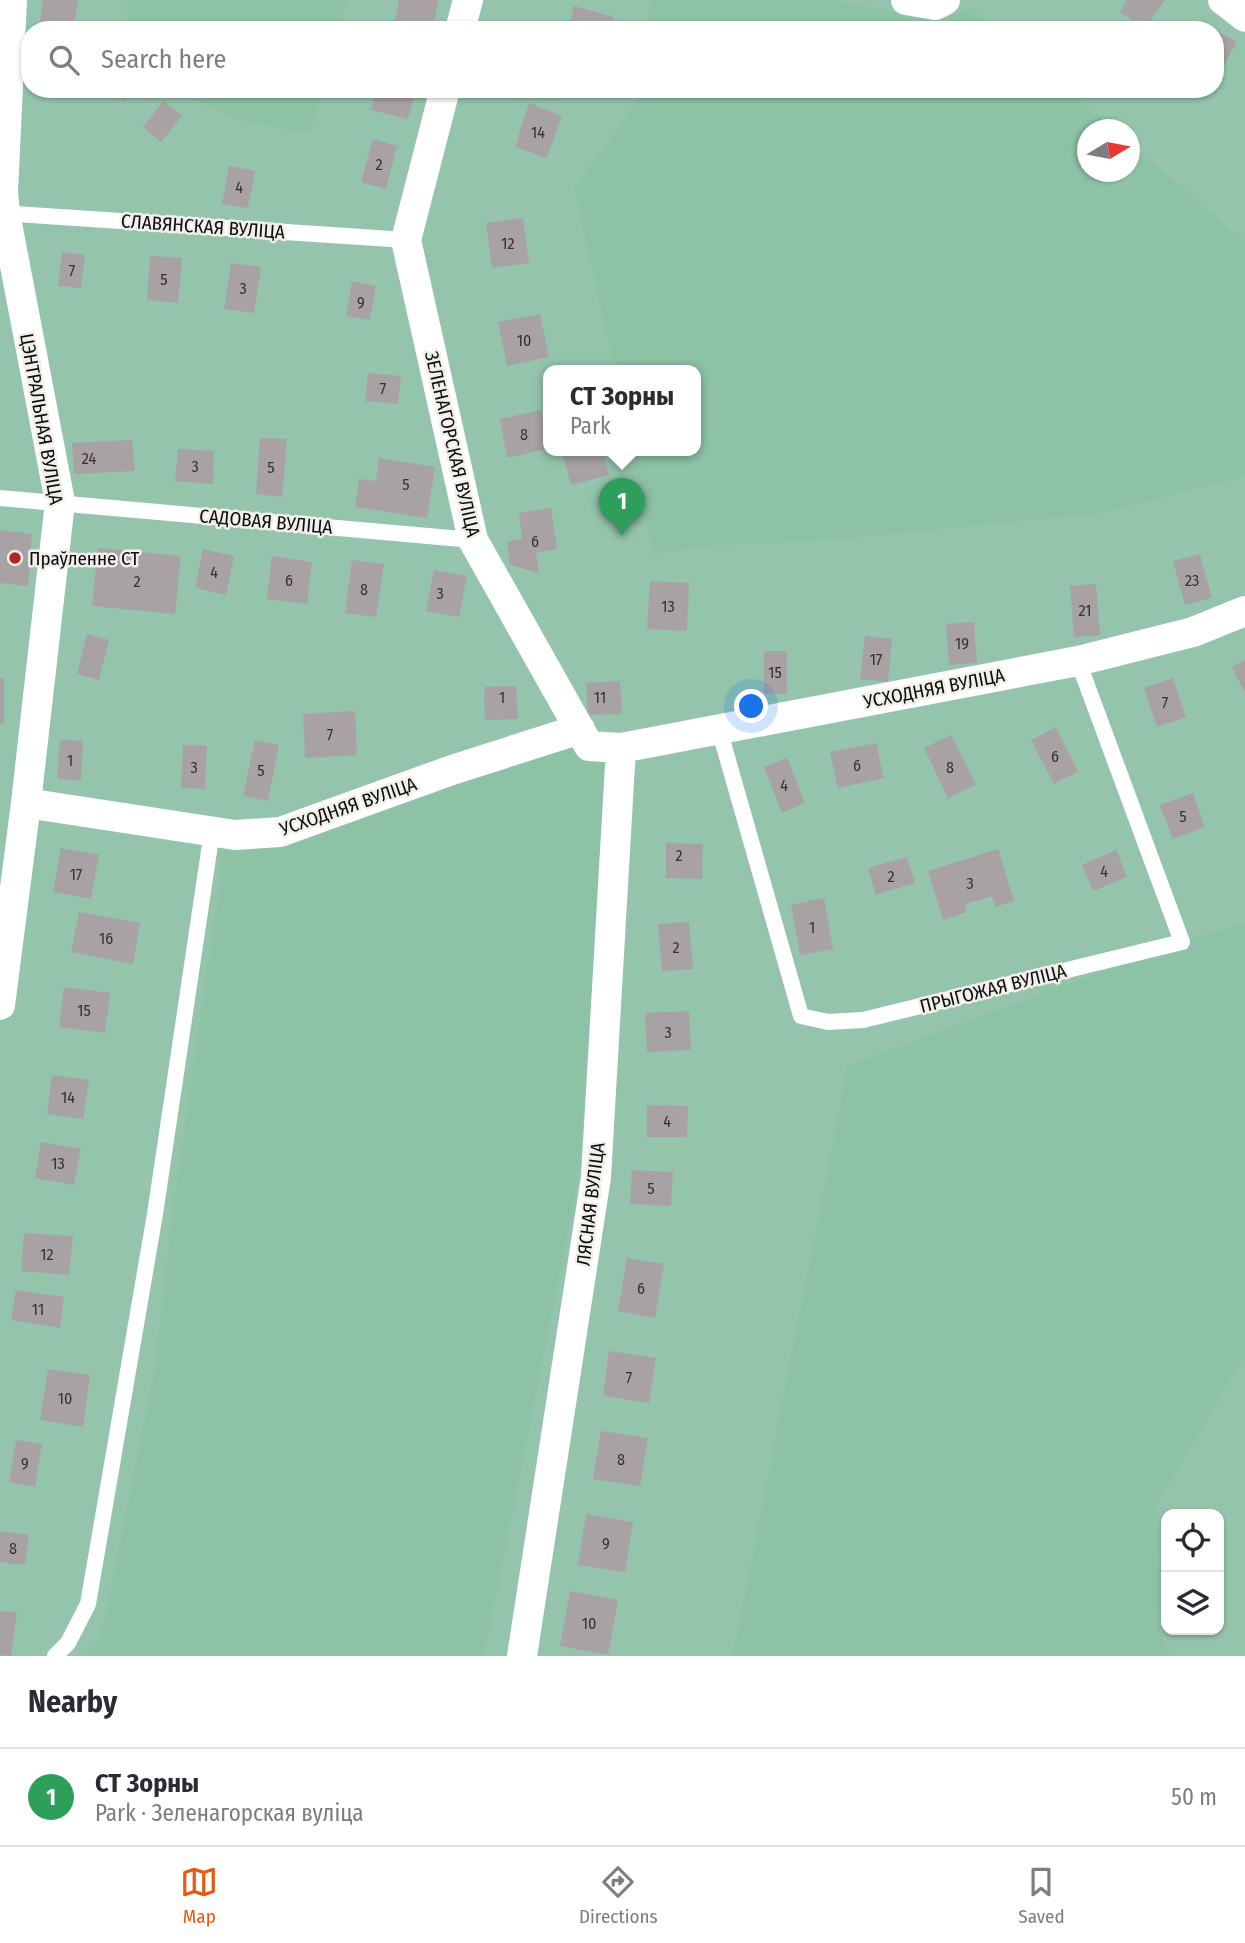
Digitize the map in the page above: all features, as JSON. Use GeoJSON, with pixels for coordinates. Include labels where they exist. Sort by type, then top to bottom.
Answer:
{"type":"FeatureCollection","features":[{"type":"Feature","properties":{"kind":"street","name":"ЦЭНТРАЛЬНАЯ ВУЛІЦА"},"geometry":{"type":"LineString","coordinates":[[0,1005],[60,502],[2,213],[12,0]]}},
{"type":"Feature","properties":{"kind":"street"},"geometry":{"type":"LineString","coordinates":[[462,21],[468,0]]}},
{"type":"Feature","properties":{"kind":"street"},"geometry":{"type":"LineString","coordinates":[[906,0],[935,5],[945,0]]}},
{"type":"Feature","properties":{"kind":"street"},"geometry":{"type":"LineString","coordinates":[[1223,0],[1245,17]]}},
{"type":"Feature","properties":{"kind":"street","name":"ЗЕЛЕНАГОРСКАЯ ВУЛІЦА"},"geometry":{"type":"LineString","coordinates":[[443,98],[406,240],[473,540],[589,746],[621,748]]}},
{"type":"Feature","properties":{"kind":"street","name":"УСХОДНЯЯ ВУЛІЦА"},"geometry":{"type":"LineString","coordinates":[[621,748],[1078,661],[1193,632],[1244,612]]}},
{"type":"Feature","properties":{"kind":"street","name":"УСХОДНЯЯ ВУЛІЦА"},"geometry":{"type":"LineString","coordinates":[[26,803],[235,835],[280,832],[452,770],[580,729]]}},
{"type":"Feature","properties":{"kind":"street","name":"ЛЯСНАЯ ВУЛІЦА"},"geometry":{"type":"LineString","coordinates":[[522,1656],[596,1177],[621,748]]}},
{"type":"Feature","properties":{"kind":"lane","name":"СЛАВЯНСКАЯ ВУЛІЦА"},"geometry":{"type":"LineString","coordinates":[[2,213],[406,240]]}},
{"type":"Feature","properties":{"kind":"lane","name":"САДОВАЯ ВУЛІЦА"},"geometry":{"type":"LineString","coordinates":[[0,498],[473,540]]}},
{"type":"Feature","properties":{"kind":"lane","name":"ПРЫГОЖАЯ ВУЛІЦА"},"geometry":{"type":"LineString","coordinates":[[719,729],[801,1016],[828,1022],[863,1020],[1182,942],[1078,661]]}},
{"type":"Feature","properties":{"kind":"lane"},"geometry":{"type":"LineString","coordinates":[[55,1656],[68,1643],[88,1604],[155,1214],[212,831]]}},
{"type":"Feature","properties":{"kind":"green space"},"geometry":{"type":"Polygon","coordinates":[[[0,0],[1245,0],[1245,1656],[0,1656],[0,0]]]}},
{"type":"Feature","properties":{"kind":"green space"},"geometry":{"type":"Polygon","coordinates":[[[128,0],[347,0],[341,21],[127,21],[128,0]]]}},
{"type":"Feature","properties":{"kind":"green space"},"geometry":{"type":"Polygon","coordinates":[[[650,0],[830,0],[940,20],[971,8],[986,21],[649,21],[650,0]]]}},
{"type":"Feature","properties":{"kind":"green space"},"geometry":{"type":"Polygon","coordinates":[[[193,98],[320,98],[310,134],[235,119],[193,98]]]}},
{"type":"Feature","properties":{"kind":"green space"},"geometry":{"type":"Polygon","coordinates":[[[638,98],[1078,98],[1102,119],[1077,119],[1077,182],[1140,182],[1140,152],[1245,242],[1245,476],[1101,513],[832,540],[703,546],[653,554],[633,456],[701,456],[701,365],[614,365],[574,188],[621,126],[638,98]]]}},
{"type":"Feature","properties":{"kind":"green space"},"geometry":{"type":"Polygon","coordinates":[[[589,746],[611,762],[578,1181],[484,1656],[85,1656],[101,1636],[156,1366],[171,1221],[226,844],[288,847],[536,756],[589,746]]]}},
{"type":"Feature","properties":{"kind":"green space"},"geometry":{"type":"Polygon","coordinates":[[[1245,923],[1245,1355],[1156,1505],[1160,1632],[1170,1656],[733,1656],[848,1066],[1182,942],[1245,923]]]}},
{"type":"Feature","properties":{"kind":"building"},"geometry":{"type":"Polygon","coordinates":[[[43,0],[78,0],[75,21],[40,21],[43,0]]]}},
{"type":"Feature","properties":{"kind":"building"},"geometry":{"type":"Polygon","coordinates":[[[399,0],[439,0],[434,21],[395,21],[399,0]]]}},
{"type":"Feature","properties":{"kind":"building"},"geometry":{"type":"Polygon","coordinates":[[[1127,0],[1165,0],[1150,21],[1134,21],[1120,12],[1127,0]]]}},
{"type":"Feature","properties":{"kind":"building"},"geometry":{"type":"Polygon","coordinates":[[[574,6],[614,17],[613,21],[570,21],[574,6]]]}},
{"type":"Feature","properties":{"kind":"building"},"geometry":{"type":"Polygon","coordinates":[[[1224,35],[1237,42],[1224,65],[1224,35]]]}},
{"type":"Feature","properties":{"kind":"building"},"geometry":{"type":"Polygon","coordinates":[[[374,98],[414,98],[408,119],[371,110],[374,98]]]}},
{"type":"Feature","properties":{"kind":"building"},"geometry":{"type":"Polygon","coordinates":[[[163,101],[182,116],[161,142],[143,127],[163,101]]]}},
{"type":"Feature","properties":{"kind":"building"},"geometry":{"type":"Polygon","coordinates":[[[529,103],[562,116],[547,158],[515,147],[529,103]]]}},
{"type":"Feature","properties":{"kind":"building"},"geometry":{"type":"Polygon","coordinates":[[[373,139],[397,146],[386,189],[361,182],[373,139]]]}},
{"type":"Feature","properties":{"kind":"building"},"geometry":{"type":"Polygon","coordinates":[[[229,166],[255,171],[248,208],[222,204],[229,166]]]}},
{"type":"Feature","properties":{"kind":"building"},"geometry":{"type":"Polygon","coordinates":[[[523,218],[529,263],[492,268],[486,223],[523,218]]]}},
{"type":"Feature","properties":{"kind":"building"},"geometry":{"type":"Polygon","coordinates":[[[62,252],[85,255],[81,288],[58,286],[62,252]]]}},
{"type":"Feature","properties":{"kind":"building"},"geometry":{"type":"Polygon","coordinates":[[[150,256],[182,258],[178,303],[147,300],[150,256]]]}},
{"type":"Feature","properties":{"kind":"building"},"geometry":{"type":"Polygon","coordinates":[[[231,263],[261,267],[254,313],[224,309],[231,263]]]}},
{"type":"Feature","properties":{"kind":"building"},"geometry":{"type":"Polygon","coordinates":[[[352,281],[376,286],[370,320],[346,316],[352,281]]]}},
{"type":"Feature","properties":{"kind":"building"},"geometry":{"type":"Polygon","coordinates":[[[540,314],[549,357],[507,366],[498,322],[540,314]]]}},
{"type":"Feature","properties":{"kind":"building"},"geometry":{"type":"Polygon","coordinates":[[[368,373],[401,376],[398,404],[365,401],[368,373]]]}},
{"type":"Feature","properties":{"kind":"building"},"geometry":{"type":"Polygon","coordinates":[[[541,410],[543,450],[507,458],[500,419],[541,410]]]}},
{"type":"Feature","properties":{"kind":"building"},"geometry":{"type":"Polygon","coordinates":[[[260,438],[287,439],[282,497],[256,494],[260,438]]]}},
{"type":"Feature","properties":{"kind":"building"},"geometry":{"type":"Polygon","coordinates":[[[132,440],[135,471],[74,474],[72,443],[132,440]]]}},
{"type":"Feature","properties":{"kind":"building"},"geometry":{"type":"Polygon","coordinates":[[[178,449],[214,451],[213,484],[175,481],[178,449]]]}},
{"type":"Feature","properties":{"kind":"building"},"geometry":{"type":"Polygon","coordinates":[[[563,456],[604,456],[609,475],[571,485],[563,456]]]}},
{"type":"Feature","properties":{"kind":"building"},"geometry":{"type":"Polygon","coordinates":[[[379,458],[435,467],[427,518],[355,507],[359,479],[376,481],[379,458]]]}},
{"type":"Feature","properties":{"kind":"building"},"geometry":{"type":"Polygon","coordinates":[[[551,508],[557,549],[536,553],[539,573],[510,565],[507,542],[522,539],[519,513],[551,508]]]}},
{"type":"Feature","properties":{"kind":"building","name":"Праўленне СТ"},"geometry":{"type":"Polygon","coordinates":[[[0,530],[32,534],[28,586],[0,583],[0,530]]]}},
{"type":"Feature","properties":{"kind":"building"},"geometry":{"type":"Polygon","coordinates":[[[98,548],[181,556],[175,614],[92,606],[98,548]]]}},
{"type":"Feature","properties":{"kind":"building"},"geometry":{"type":"Polygon","coordinates":[[[203,549],[234,556],[226,595],[195,588],[203,549]]]}},
{"type":"Feature","properties":{"kind":"building"},"geometry":{"type":"Polygon","coordinates":[[[1200,554],[1212,598],[1185,605],[1173,561],[1200,554]]]}},
{"type":"Feature","properties":{"kind":"building"},"geometry":{"type":"Polygon","coordinates":[[[272,556],[312,562],[307,604],[267,599],[272,556]]]}},
{"type":"Feature","properties":{"kind":"building"},"geometry":{"type":"Polygon","coordinates":[[[352,560],[384,564],[376,617],[345,613],[352,560]]]}},
{"type":"Feature","properties":{"kind":"building"},"geometry":{"type":"Polygon","coordinates":[[[434,570],[467,576],[459,617],[426,611],[434,570]]]}},
{"type":"Feature","properties":{"kind":"building"},"geometry":{"type":"Polygon","coordinates":[[[650,581],[689,583],[687,631],[647,629],[650,581]]]}},
{"type":"Feature","properties":{"kind":"building"},"geometry":{"type":"Polygon","coordinates":[[[1096,584],[1100,635],[1074,637],[1070,586],[1096,584]]]}},
{"type":"Feature","properties":{"kind":"building"},"geometry":{"type":"Polygon","coordinates":[[[974,622],[977,663],[949,665],[946,624],[974,622]]]}},
{"type":"Feature","properties":{"kind":"building"},"geometry":{"type":"Polygon","coordinates":[[[87,634],[109,640],[99,680],[77,674],[87,634]]]}},
{"type":"Feature","properties":{"kind":"building"},"geometry":{"type":"Polygon","coordinates":[[[865,636],[892,639],[888,682],[860,679],[865,636]]]}},
{"type":"Feature","properties":{"kind":"building"},"geometry":{"type":"Polygon","coordinates":[[[764,651],[787,651],[787,694],[764,694],[764,651]]]}},
{"type":"Feature","properties":{"kind":"building"},"geometry":{"type":"Polygon","coordinates":[[[1245,660],[1245,693],[1232,667],[1245,660]]]}},
{"type":"Feature","properties":{"kind":"building"},"geometry":{"type":"Polygon","coordinates":[[[0,678],[4,678],[4,724],[0,724],[0,678]]]}},
{"type":"Feature","properties":{"kind":"building"},"geometry":{"type":"Polygon","coordinates":[[[1173,678],[1186,717],[1157,727],[1144,688],[1173,678]]]}},
{"type":"Feature","properties":{"kind":"building"},"geometry":{"type":"Polygon","coordinates":[[[620,681],[622,714],[588,715],[586,683],[620,681]]]}},
{"type":"Feature","properties":{"kind":"building"},"geometry":{"type":"Polygon","coordinates":[[[516,686],[518,719],[485,720],[484,687],[516,686]]]}},
{"type":"Feature","properties":{"kind":"building"},"geometry":{"type":"Polygon","coordinates":[[[355,711],[357,755],[305,758],[303,714],[355,711]]]}},
{"type":"Feature","properties":{"kind":"building"},"geometry":{"type":"Polygon","coordinates":[[[1056,727],[1078,771],[1054,784],[1031,740],[1056,727]]]}},
{"type":"Feature","properties":{"kind":"building"},"geometry":{"type":"Polygon","coordinates":[[[951,735],[976,785],[948,798],[924,748],[951,735]]]}},
{"type":"Feature","properties":{"kind":"building"},"geometry":{"type":"Polygon","coordinates":[[[60,740],[83,741],[81,780],[57,779],[60,740]]]}},
{"type":"Feature","properties":{"kind":"building"},"geometry":{"type":"Polygon","coordinates":[[[255,740],[279,745],[268,801],[243,796],[255,740]]]}},
{"type":"Feature","properties":{"kind":"building"},"geometry":{"type":"Polygon","coordinates":[[[876,743],[884,778],[838,788],[830,752],[876,743]]]}},
{"type":"Feature","properties":{"kind":"building"},"geometry":{"type":"Polygon","coordinates":[[[183,745],[207,746],[205,789],[181,788],[183,745]]]}},
{"type":"Feature","properties":{"kind":"building"},"geometry":{"type":"Polygon","coordinates":[[[787,758],[805,803],[782,813],[764,767],[787,758]]]}},
{"type":"Feature","properties":{"kind":"building"},"geometry":{"type":"Polygon","coordinates":[[[1193,793],[1205,827],[1173,839],[1160,805],[1193,793]]]}},
{"type":"Feature","properties":{"kind":"building"},"geometry":{"type":"Polygon","coordinates":[[[666,843],[703,844],[702,879],[666,878],[666,843]]]}},
{"type":"Feature","properties":{"kind":"building"},"geometry":{"type":"Polygon","coordinates":[[[61,848],[99,855],[91,899],[53,892],[61,848]]]}},
{"type":"Feature","properties":{"kind":"building"},"geometry":{"type":"Polygon","coordinates":[[[998,849],[1014,901],[995,907],[992,896],[965,904],[967,912],[943,920],[928,871],[998,849]]]}},
{"type":"Feature","properties":{"kind":"building"},"geometry":{"type":"Polygon","coordinates":[[[1116,850],[1127,877],[1093,891],[1082,865],[1116,850]]]}},
{"type":"Feature","properties":{"kind":"building"},"geometry":{"type":"Polygon","coordinates":[[[907,857],[915,883],[876,895],[868,868],[907,857]]]}},
{"type":"Feature","properties":{"kind":"building"},"geometry":{"type":"Polygon","coordinates":[[[824,898],[833,949],[800,955],[791,905],[824,898]]]}},
{"type":"Feature","properties":{"kind":"building"},"geometry":{"type":"Polygon","coordinates":[[[79,912],[140,923],[133,964],[71,952],[79,912]]]}},
{"type":"Feature","properties":{"kind":"building"},"geometry":{"type":"Polygon","coordinates":[[[689,922],[693,969],[662,971],[658,924],[689,922]]]}},
{"type":"Feature","properties":{"kind":"building"},"geometry":{"type":"Polygon","coordinates":[[[64,987],[110,993],[105,1033],[59,1027],[64,987]]]}},
{"type":"Feature","properties":{"kind":"building"},"geometry":{"type":"Polygon","coordinates":[[[689,1011],[691,1050],[647,1052],[645,1013],[689,1011]]]}},
{"type":"Feature","properties":{"kind":"building"},"geometry":{"type":"Polygon","coordinates":[[[52,1075],[89,1080],[83,1119],[47,1114],[52,1075]]]}},
{"type":"Feature","properties":{"kind":"building"},"geometry":{"type":"Polygon","coordinates":[[[647,1105],[688,1106],[687,1137],[647,1137],[647,1105]]]}},
{"type":"Feature","properties":{"kind":"building"},"geometry":{"type":"Polygon","coordinates":[[[41,1142],[81,1149],[74,1185],[35,1178],[41,1142]]]}},
{"type":"Feature","properties":{"kind":"building"},"geometry":{"type":"Polygon","coordinates":[[[632,1170],[673,1172],[671,1206],[630,1204],[632,1170]]]}},
{"type":"Feature","properties":{"kind":"building"},"geometry":{"type":"Polygon","coordinates":[[[24,1233],[73,1236],[69,1275],[21,1271],[24,1233]]]}},
{"type":"Feature","properties":{"kind":"building"},"geometry":{"type":"Polygon","coordinates":[[[627,1258],[664,1264],[655,1318],[618,1311],[627,1258]]]}},
{"type":"Feature","properties":{"kind":"building"},"geometry":{"type":"Polygon","coordinates":[[[16,1290],[64,1297],[60,1328],[11,1320],[16,1290]]]}},
{"type":"Feature","properties":{"kind":"building"},"geometry":{"type":"Polygon","coordinates":[[[609,1351],[656,1358],[649,1403],[603,1396],[609,1351]]]}},
{"type":"Feature","properties":{"kind":"building"},"geometry":{"type":"Polygon","coordinates":[[[48,1369],[90,1375],[83,1427],[40,1420],[48,1369]]]}},
{"type":"Feature","properties":{"kind":"building"},"geometry":{"type":"Polygon","coordinates":[[[601,1431],[648,1438],[640,1486],[593,1479],[601,1431]]]}},
{"type":"Feature","properties":{"kind":"building"},"geometry":{"type":"Polygon","coordinates":[[[16,1440],[42,1444],[35,1487],[9,1482],[16,1440]]]}},
{"type":"Feature","properties":{"kind":"building"},"geometry":{"type":"Polygon","coordinates":[[[586,1514],[633,1522],[625,1572],[578,1565],[586,1514]]]}},
{"type":"Feature","properties":{"kind":"building"},"geometry":{"type":"Polygon","coordinates":[[[0,1531],[29,1535],[25,1565],[0,1562],[0,1531]]]}},
{"type":"Feature","properties":{"kind":"building"},"geometry":{"type":"Polygon","coordinates":[[[570,1591],[618,1600],[608,1655],[560,1646],[570,1591]]]}},
{"type":"Feature","properties":{"kind":"building"},"geometry":{"type":"Polygon","coordinates":[[[0,1611],[17,1613],[11,1656],[0,1655],[0,1611]]]}},
{"type":"Feature","properties":{"kind":"place","name":"СТ Зорны"},"geometry":{"type":"Point","coordinates":[622,536]}},
{"type":"Feature","properties":{"kind":"place","name":"Праўленне СТ"},"geometry":{"type":"Point","coordinates":[15,558]}}]}
